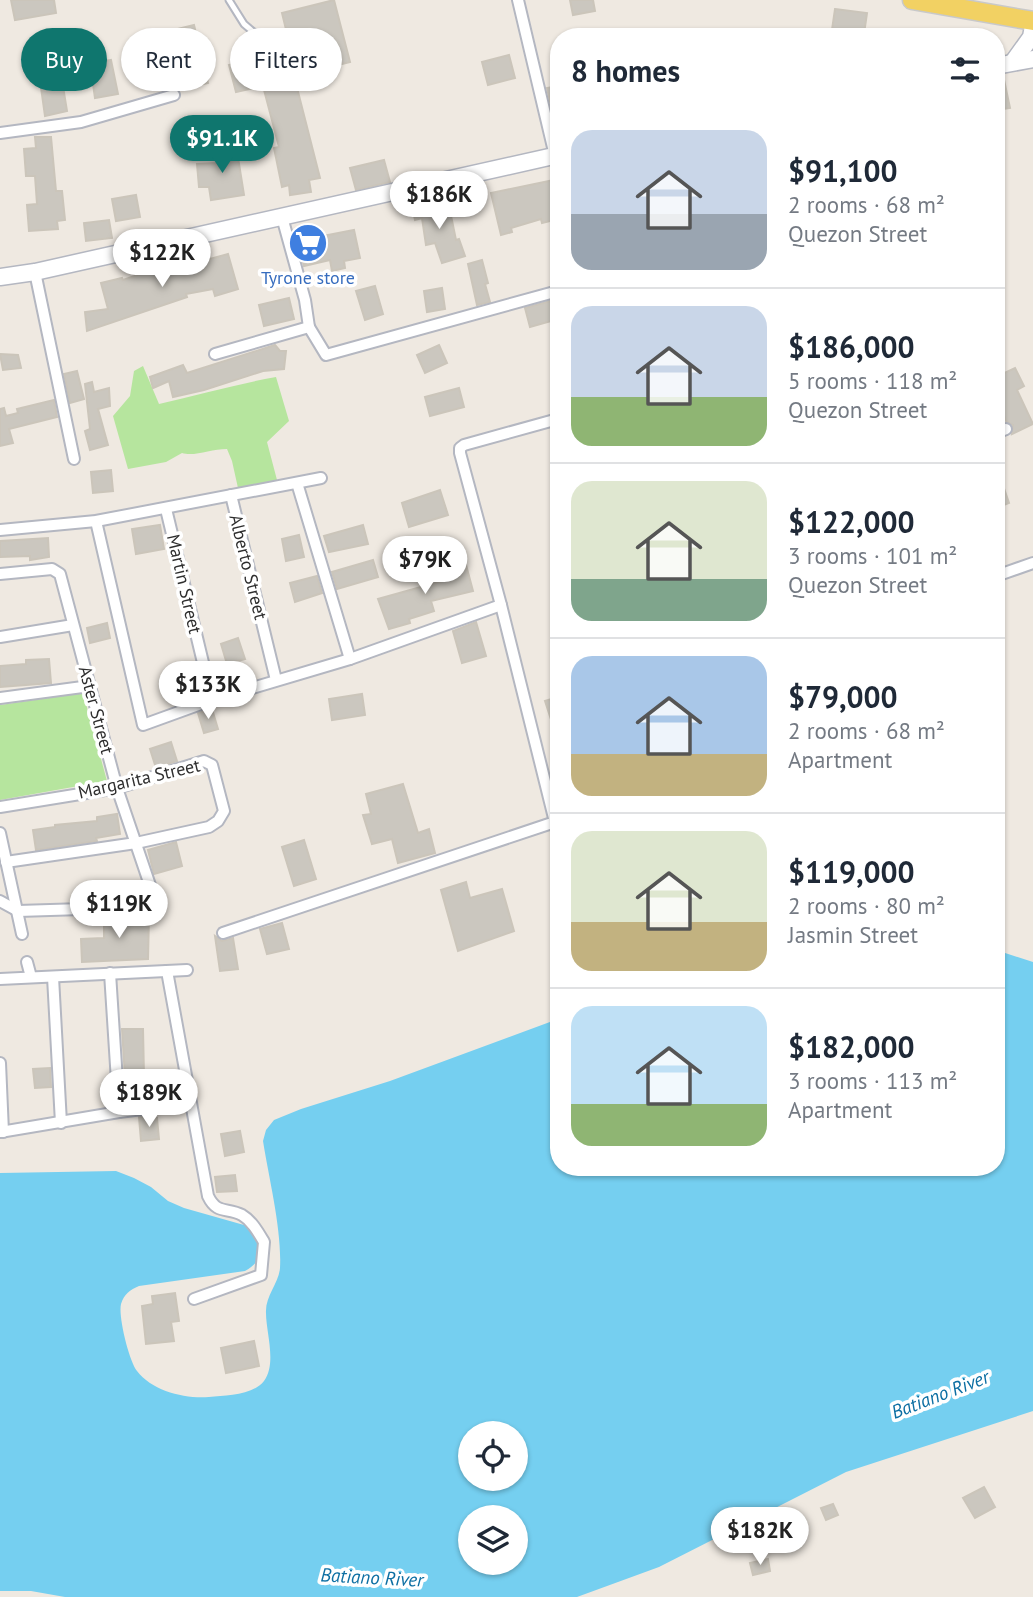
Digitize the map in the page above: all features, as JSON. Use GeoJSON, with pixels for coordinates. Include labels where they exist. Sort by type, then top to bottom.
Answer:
{"type":"FeatureCollection","features":[{"type":"Feature","properties":{"kind":"main road"},"geometry":{"type":"LineString","coordinates":[[912,0],[975,5],[1033,24],[1031,37],[1013,62]]}},
{"type":"Feature","properties":{"kind":"main road"},"geometry":{"type":"LineString","coordinates":[[1005,64],[1033,60]]}},
{"type":"Feature","properties":{"kind":"main road"},"geometry":{"type":"LineString","coordinates":[[0,276],[35,272],[550,157]]}},
{"type":"Feature","properties":{"kind":"street"},"geometry":{"type":"LineString","coordinates":[[518,0],[550,127]]}},
{"type":"Feature","properties":{"kind":"street"},"geometry":{"type":"LineString","coordinates":[[0,133],[81,121],[174,96]]}},
{"type":"Feature","properties":{"kind":"street"},"geometry":{"type":"LineString","coordinates":[[282,217],[305,300],[309,327],[326,355],[550,292]]}},
{"type":"Feature","properties":{"kind":"street"},"geometry":{"type":"LineString","coordinates":[[35,272],[74,459]]}},
{"type":"Feature","properties":{"kind":"street"},"geometry":{"type":"LineString","coordinates":[[215,354],[309,327]]}},
{"type":"Feature","properties":{"kind":"street"},"geometry":{"type":"LineString","coordinates":[[550,421],[460,448],[550,794]]}},
{"type":"Feature","properties":{"kind":"street"},"geometry":{"type":"LineString","coordinates":[[0,530],[96,521],[321,478]]}},
{"type":"Feature","properties":{"kind":"street"},"geometry":{"type":"LineString","coordinates":[[297,483],[350,659]]}},
{"type":"Feature","properties":{"kind":"street","name":"Alberto Street"},"geometry":{"type":"LineString","coordinates":[[231,495],[276,680]]}},
{"type":"Feature","properties":{"kind":"street","name":"Martin Street"},"geometry":{"type":"LineString","coordinates":[[166,509],[212,700]]}},
{"type":"Feature","properties":{"kind":"street"},"geometry":{"type":"LineString","coordinates":[[96,521],[143,725],[212,700],[350,659],[502,605]]}},
{"type":"Feature","properties":{"kind":"street"},"geometry":{"type":"LineString","coordinates":[[1005,573],[1033,563]]}},
{"type":"Feature","properties":{"kind":"street","name":"Aster Street"},"geometry":{"type":"LineString","coordinates":[[0,574],[52,569],[60,574],[117,788],[154,897],[153,904],[147,907],[18,911]]}},
{"type":"Feature","properties":{"kind":"street"},"geometry":{"type":"LineString","coordinates":[[0,637],[73,625]]}},
{"type":"Feature","properties":{"kind":"street"},"geometry":{"type":"LineString","coordinates":[[0,698],[90,686]]}},
{"type":"Feature","properties":{"kind":"street","name":"Margarita Street"},"geometry":{"type":"LineString","coordinates":[[0,807],[117,788],[204,761],[212,765],[216,774],[224,811],[218,821],[209,827],[136,843],[6,862]]}},
{"type":"Feature","properties":{"kind":"street"},"geometry":{"type":"LineString","coordinates":[[223,933],[550,823]]}},
{"type":"Feature","properties":{"kind":"street"},"geometry":{"type":"LineString","coordinates":[[0,833],[22,934]]}},
{"type":"Feature","properties":{"kind":"street"},"geometry":{"type":"LineString","coordinates":[[0,901],[18,911]]}},
{"type":"Feature","properties":{"kind":"street"},"geometry":{"type":"LineString","coordinates":[[27,962],[31,977]]}},
{"type":"Feature","properties":{"kind":"street"},"geometry":{"type":"LineString","coordinates":[[0,979],[187,970]]}},
{"type":"Feature","properties":{"kind":"street"},"geometry":{"type":"LineString","coordinates":[[167,971],[208,1196],[212,1205],[240,1214],[256,1228],[264,1241],[261,1275],[194,1299]]}},
{"type":"Feature","properties":{"kind":"street"},"geometry":{"type":"LineString","coordinates":[[110,974],[119,1112]]}},
{"type":"Feature","properties":{"kind":"street"},"geometry":{"type":"LineString","coordinates":[[53,977],[61,1123]]}},
{"type":"Feature","properties":{"kind":"street"},"geometry":{"type":"LineString","coordinates":[[0,1063],[1,1132],[190,1103]]}},
{"type":"Feature","properties":{"kind":"lane"},"geometry":{"type":"LineString","coordinates":[[229,0],[248,28]]}},
{"type":"Feature","properties":{"kind":"green space"},"geometry":{"type":"Polygon","coordinates":[[[143,366],[159,404],[276,377],[289,421],[267,442],[277,480],[238,488],[227,449],[182,453],[166,462],[128,469],[113,416],[130,396],[134,371],[143,366]]]}},
{"type":"Feature","properties":{"kind":"green space"},"geometry":{"type":"Polygon","coordinates":[[[83,693],[107,781],[0,800],[0,705],[83,693]]]}},
{"type":"Feature","properties":{"kind":"water","name":"Batiano River"},"geometry":{"type":"Polygon","coordinates":[[[1005,953],[1033,962],[1033,1411],[846,1472],[659,1567],[577,1597],[65,1597],[31,1591],[0,1591],[0,1173],[116,1171],[151,1187],[168,1201],[184,1208],[251,1227],[260,1251],[256,1262],[245,1271],[139,1286],[124,1298],[120,1310],[131,1358],[137,1371],[151,1384],[180,1395],[200,1397],[246,1392],[259,1386],[268,1374],[270,1357],[266,1307],[280,1268],[277,1221],[263,1141],[266,1130],[274,1120],[390,1081],[550,1022],[550,1176],[1005,1176],[1005,953]]]}},
{"type":"Feature","properties":{"kind":"building"},"geometry":{"type":"Polygon","coordinates":[[[11,0],[54,0],[56,13],[15,20],[11,0]]]}},
{"type":"Feature","properties":{"kind":"building"},"geometry":{"type":"Polygon","coordinates":[[[334,0],[341,28],[286,28],[282,13],[334,0]]]}},
{"type":"Feature","properties":{"kind":"building"},"geometry":{"type":"Polygon","coordinates":[[[570,0],[593,0],[595,11],[573,15],[570,0]]]}},
{"type":"Feature","properties":{"kind":"building"},"geometry":{"type":"Polygon","coordinates":[[[835,9],[867,13],[865,28],[832,28],[835,9]]]}},
{"type":"Feature","properties":{"kind":"building"},"geometry":{"type":"Polygon","coordinates":[[[342,31],[350,62],[342,64],[342,31]]]}},
{"type":"Feature","properties":{"kind":"building"},"geometry":{"type":"Polygon","coordinates":[[[509,55],[515,78],[488,85],[482,62],[509,55]]]}},
{"type":"Feature","properties":{"kind":"building"},"geometry":{"type":"Polygon","coordinates":[[[111,60],[118,94],[95,98],[94,91],[107,91],[107,61],[111,60]]]}},
{"type":"Feature","properties":{"kind":"building"},"geometry":{"type":"Polygon","coordinates":[[[1005,84],[1010,108],[1005,109],[1005,84]]]}},
{"type":"Feature","properties":{"kind":"building"},"geometry":{"type":"Polygon","coordinates":[[[42,91],[64,91],[67,111],[45,116],[42,91]]]}},
{"type":"Feature","properties":{"kind":"building"},"geometry":{"type":"Polygon","coordinates":[[[264,91],[298,91],[320,178],[309,180],[311,192],[290,195],[289,185],[282,187],[274,148],[279,147],[264,91]]]}},
{"type":"Feature","properties":{"kind":"building"},"geometry":{"type":"Polygon","coordinates":[[[35,137],[51,137],[56,191],[62,191],[65,220],[57,221],[58,229],[29,231],[27,205],[37,204],[35,176],[26,176],[24,149],[36,148],[35,137]]]}},
{"type":"Feature","properties":{"kind":"building"},"geometry":{"type":"Polygon","coordinates":[[[236,145],[244,195],[211,200],[209,187],[199,187],[197,164],[218,163],[216,147],[236,145]]]}},
{"type":"Feature","properties":{"kind":"building"},"geometry":{"type":"Polygon","coordinates":[[[384,160],[390,182],[356,190],[350,168],[384,160]]]}},
{"type":"Feature","properties":{"kind":"building"},"geometry":{"type":"Polygon","coordinates":[[[550,181],[550,221],[542,223],[541,219],[511,228],[512,232],[501,235],[491,193],[550,181]]]}},
{"type":"Feature","properties":{"kind":"building"},"geometry":{"type":"Polygon","coordinates":[[[136,195],[140,217],[116,221],[112,199],[136,195]]]}},
{"type":"Feature","properties":{"kind":"building"},"geometry":{"type":"Polygon","coordinates":[[[432,201],[434,210],[449,206],[456,240],[459,239],[465,256],[442,263],[435,243],[426,245],[422,218],[415,220],[412,206],[432,201]]]}},
{"type":"Feature","properties":{"kind":"building"},"geometry":{"type":"Polygon","coordinates":[[[109,220],[112,238],[86,241],[84,223],[109,220]]]}},
{"type":"Feature","properties":{"kind":"building"},"geometry":{"type":"Polygon","coordinates":[[[354,230],[360,258],[344,261],[345,268],[332,271],[330,260],[304,266],[297,241],[354,230]]]}},
{"type":"Feature","properties":{"kind":"building"},"geometry":{"type":"Polygon","coordinates":[[[228,254],[238,289],[215,296],[213,289],[186,294],[187,297],[87,331],[85,312],[108,309],[101,283],[122,278],[123,280],[175,262],[177,268],[228,254]]]}},
{"type":"Feature","properties":{"kind":"building"},"geometry":{"type":"Polygon","coordinates":[[[482,260],[490,302],[477,305],[468,264],[482,260]]]}},
{"type":"Feature","properties":{"kind":"building"},"geometry":{"type":"Polygon","coordinates":[[[375,286],[383,314],[365,320],[356,291],[375,286]]]}},
{"type":"Feature","properties":{"kind":"building"},"geometry":{"type":"Polygon","coordinates":[[[442,288],[445,309],[427,312],[424,291],[442,288]]]}},
{"type":"Feature","properties":{"kind":"building"},"geometry":{"type":"Polygon","coordinates":[[[289,298],[294,319],[264,326],[259,305],[289,298]]]}},
{"type":"Feature","properties":{"kind":"building"},"geometry":{"type":"Polygon","coordinates":[[[550,301],[550,321],[530,327],[525,308],[550,301]]]}},
{"type":"Feature","properties":{"kind":"building"},"geometry":{"type":"Polygon","coordinates":[[[275,345],[280,351],[286,351],[284,369],[263,371],[173,397],[169,381],[153,388],[150,377],[183,365],[187,373],[275,345]]]}},
{"type":"Feature","properties":{"kind":"building"},"geometry":{"type":"Polygon","coordinates":[[[439,345],[447,363],[425,373],[417,355],[439,345]]]}},
{"type":"Feature","properties":{"kind":"building"},"geometry":{"type":"Polygon","coordinates":[[[0,354],[18,355],[21,368],[3,370],[0,354]]]}},
{"type":"Feature","properties":{"kind":"building"},"geometry":{"type":"Polygon","coordinates":[[[1015,368],[1024,386],[1017,390],[1033,424],[1012,434],[1013,425],[1005,418],[1005,373],[1015,368]]]}},
{"type":"Feature","properties":{"kind":"building"},"geometry":{"type":"Polygon","coordinates":[[[77,371],[84,399],[70,403],[64,374],[77,371]]]}},
{"type":"Feature","properties":{"kind":"building"},"geometry":{"type":"Polygon","coordinates":[[[92,382],[94,392],[109,388],[110,406],[98,409],[108,445],[90,450],[85,431],[90,429],[85,384],[92,382]]]}},
{"type":"Feature","properties":{"kind":"building"},"geometry":{"type":"Polygon","coordinates":[[[459,388],[464,407],[430,416],[425,397],[459,388]]]}},
{"type":"Feature","properties":{"kind":"building"},"geometry":{"type":"Polygon","coordinates":[[[54,400],[57,417],[9,429],[13,443],[0,446],[0,409],[4,408],[6,416],[18,413],[17,409],[54,400]]]}},
{"type":"Feature","properties":{"kind":"building"},"geometry":{"type":"Polygon","coordinates":[[[111,470],[113,491],[93,493],[91,472],[111,470]]]}},
{"type":"Feature","properties":{"kind":"building"},"geometry":{"type":"Polygon","coordinates":[[[440,490],[448,515],[409,527],[402,503],[440,490]]]}},
{"type":"Feature","properties":{"kind":"building"},"geometry":{"type":"Polygon","coordinates":[[[160,525],[164,549],[136,554],[132,529],[160,525]]]}},
{"type":"Feature","properties":{"kind":"building"},"geometry":{"type":"Polygon","coordinates":[[[363,525],[368,544],[329,552],[324,536],[363,525]]]}},
{"type":"Feature","properties":{"kind":"building"},"geometry":{"type":"Polygon","coordinates":[[[299,535],[304,557],[286,561],[282,539],[299,535]]]}},
{"type":"Feature","properties":{"kind":"building"},"geometry":{"type":"Polygon","coordinates":[[[48,538],[49,557],[30,560],[30,556],[0,557],[0,541],[48,538]]]}},
{"type":"Feature","properties":{"kind":"building"},"geometry":{"type":"Polygon","coordinates":[[[373,560],[378,577],[337,589],[332,572],[373,560]]]}},
{"type":"Feature","properties":{"kind":"building"},"geometry":{"type":"Polygon","coordinates":[[[465,561],[473,591],[431,601],[434,611],[409,619],[410,623],[389,629],[378,599],[446,580],[442,567],[465,561]]]}},
{"type":"Feature","properties":{"kind":"building"},"geometry":{"type":"Polygon","coordinates":[[[317,576],[322,593],[295,602],[290,583],[317,576]]]}},
{"type":"Feature","properties":{"kind":"building"},"geometry":{"type":"Polygon","coordinates":[[[476,622],[486,656],[462,663],[453,631],[476,622]]]}},
{"type":"Feature","properties":{"kind":"building"},"geometry":{"type":"Polygon","coordinates":[[[107,623],[110,638],[90,643],[87,628],[107,623]]]}},
{"type":"Feature","properties":{"kind":"building"},"geometry":{"type":"Polygon","coordinates":[[[238,638],[245,659],[227,664],[221,644],[238,638]]]}},
{"type":"Feature","properties":{"kind":"building"},"geometry":{"type":"Polygon","coordinates":[[[49,659],[51,683],[0,687],[0,666],[26,664],[26,660],[49,659]]]}},
{"type":"Feature","properties":{"kind":"building"},"geometry":{"type":"Polygon","coordinates":[[[362,694],[365,715],[332,720],[329,699],[362,694]]]}},
{"type":"Feature","properties":{"kind":"building"},"geometry":{"type":"Polygon","coordinates":[[[550,699],[550,716],[545,701],[550,699]]]}},
{"type":"Feature","properties":{"kind":"building"},"geometry":{"type":"Polygon","coordinates":[[[212,709],[218,729],[204,733],[198,713],[212,709]]]}},
{"type":"Feature","properties":{"kind":"building"},"geometry":{"type":"Polygon","coordinates":[[[171,742],[177,761],[156,768],[150,749],[171,742]]]}},
{"type":"Feature","properties":{"kind":"building"},"geometry":{"type":"Polygon","coordinates":[[[403,784],[418,833],[429,829],[435,853],[398,863],[392,839],[372,844],[363,815],[371,814],[366,794],[403,784]]]}},
{"type":"Feature","properties":{"kind":"building"},"geometry":{"type":"Polygon","coordinates":[[[117,814],[120,834],[96,838],[97,841],[36,850],[33,830],[97,821],[97,817],[117,814]]]}},
{"type":"Feature","properties":{"kind":"building"},"geometry":{"type":"Polygon","coordinates":[[[304,840],[316,879],[294,886],[282,847],[304,840]]]}},
{"type":"Feature","properties":{"kind":"building"},"geometry":{"type":"Polygon","coordinates":[[[176,842],[182,866],[154,874],[148,850],[176,842]]]}},
{"type":"Feature","properties":{"kind":"building"},"geometry":{"type":"Polygon","coordinates":[[[466,882],[470,898],[502,889],[514,931],[458,951],[441,890],[466,882]]]}},
{"type":"Feature","properties":{"kind":"building"},"geometry":{"type":"Polygon","coordinates":[[[104,916],[149,916],[148,959],[82,962],[81,939],[104,938],[104,916]]]}},
{"type":"Feature","properties":{"kind":"building"},"geometry":{"type":"Polygon","coordinates":[[[282,923],[289,949],[267,954],[260,929],[282,923]]]}},
{"type":"Feature","properties":{"kind":"building"},"geometry":{"type":"Polygon","coordinates":[[[215,936],[222,941],[233,938],[238,969],[220,971],[215,936]]]}},
{"type":"Feature","properties":{"kind":"building"},"geometry":{"type":"Polygon","coordinates":[[[122,1029],[143,1029],[144,1076],[125,1077],[122,1029]]]}},
{"type":"Feature","properties":{"kind":"building"},"geometry":{"type":"Polygon","coordinates":[[[50,1068],[51,1087],[35,1088],[33,1069],[50,1068]]]}},
{"type":"Feature","properties":{"kind":"building"},"geometry":{"type":"Polygon","coordinates":[[[174,1075],[175,1092],[150,1094],[149,1076],[174,1075]]]}},
{"type":"Feature","properties":{"kind":"building"},"geometry":{"type":"Polygon","coordinates":[[[151,1116],[152,1119],[157,1118],[159,1139],[141,1141],[139,1117],[151,1116]]]}},
{"type":"Feature","properties":{"kind":"building"},"geometry":{"type":"Polygon","coordinates":[[[240,1131],[244,1152],[225,1156],[221,1134],[240,1131]]]}},
{"type":"Feature","properties":{"kind":"building"},"geometry":{"type":"Polygon","coordinates":[[[235,1175],[237,1191],[217,1192],[215,1177],[235,1175]]]}},
{"type":"Feature","properties":{"kind":"building"},"geometry":{"type":"Polygon","coordinates":[[[175,1293],[179,1321],[171,1322],[174,1341],[146,1344],[142,1306],[153,1304],[152,1296],[175,1293]]]}},
{"type":"Feature","properties":{"kind":"building"},"geometry":{"type":"Polygon","coordinates":[[[254,1341],[259,1366],[226,1373],[221,1348],[254,1341]]]}},
{"type":"Feature","properties":{"kind":"building"},"geometry":{"type":"Polygon","coordinates":[[[984,1487],[995,1507],[975,1518],[963,1498],[984,1487]]]}},
{"type":"Feature","properties":{"kind":"building"},"geometry":{"type":"Polygon","coordinates":[[[833,1504],[838,1515],[826,1520],[821,1508],[833,1504]]]}},
{"type":"Feature","properties":{"kind":"building"},"geometry":{"type":"Polygon","coordinates":[[[768,1559],[770,1571],[753,1575],[750,1563],[768,1559]]]}},
{"type":"Feature","properties":{"kind":"place","name":"Tyrone store"},"geometry":{"type":"Point","coordinates":[308,243]}}]}
